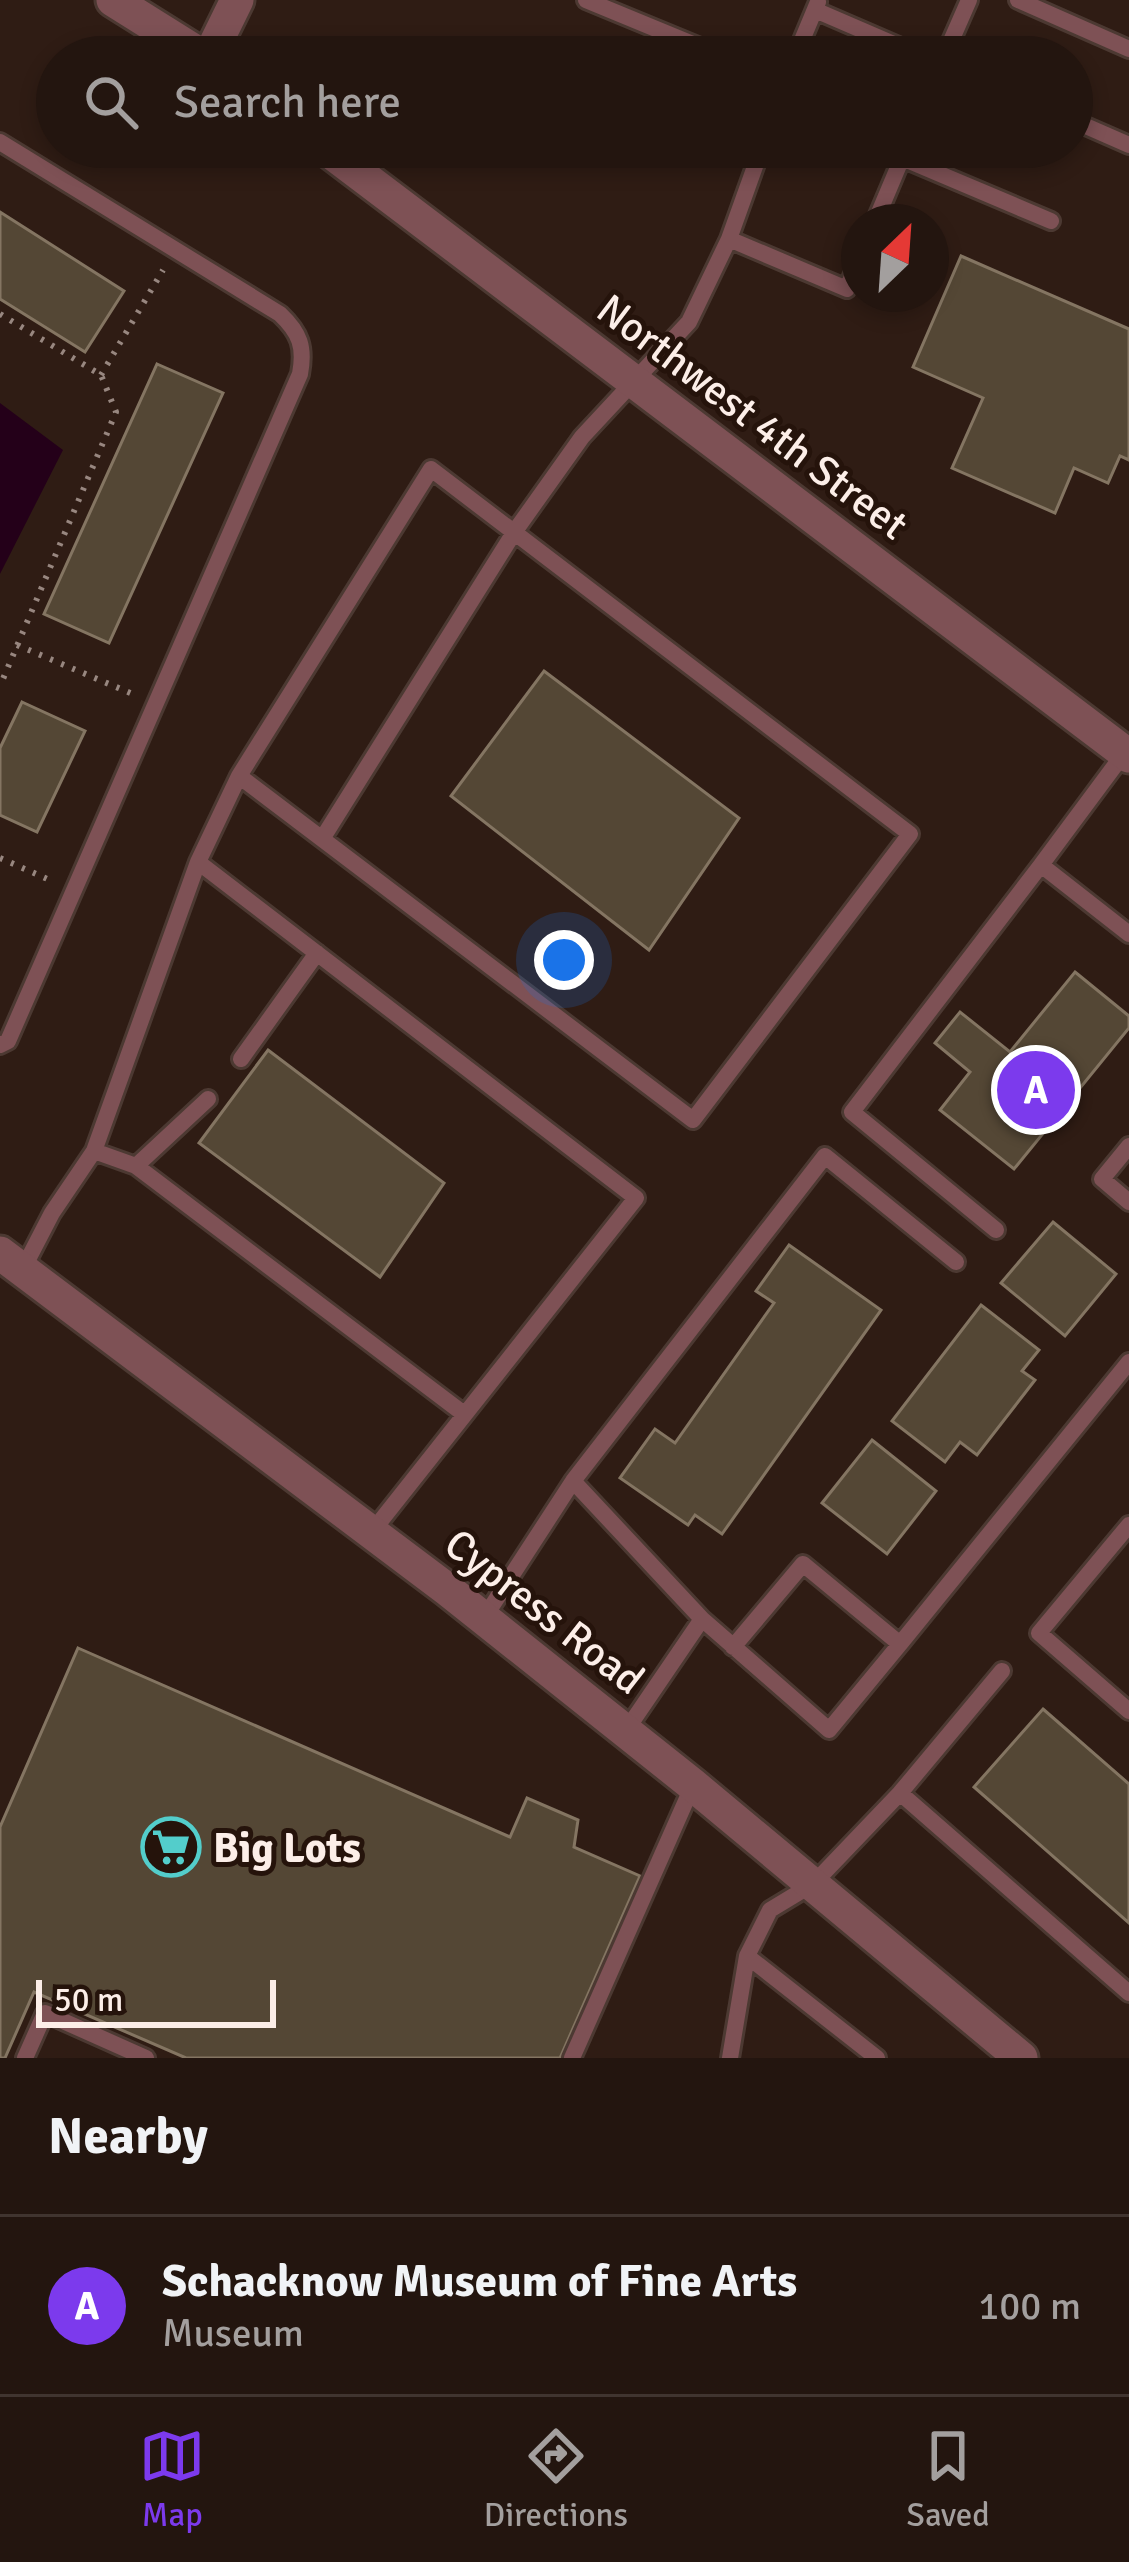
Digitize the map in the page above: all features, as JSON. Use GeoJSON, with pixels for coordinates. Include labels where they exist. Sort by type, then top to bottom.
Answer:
{"type":"FeatureCollection","features":[{"type":"Feature","properties":{"kind":"street"},"geometry":{"type":"LineString","coordinates":[[113,0],[169,15]]}},
{"type":"Feature","properties":{"kind":"street"},"geometry":{"type":"LineString","coordinates":[[218,36],[237,0]]}},
{"type":"Feature","properties":{"kind":"street","name":"Northwest 4th Street"},"geometry":{"type":"LineString","coordinates":[[352,168],[1127,754]]}},
{"type":"Feature","properties":{"kind":"street","name":"Cypress Road"},"geometry":{"type":"LineString","coordinates":[[11,1261],[484,1618],[1021,2058]]}},
{"type":"Feature","properties":{"kind":"lane"},"geometry":{"type":"LineString","coordinates":[[586,0],[673,36]]}},
{"type":"Feature","properties":{"kind":"lane"},"geometry":{"type":"LineString","coordinates":[[953,36],[969,0]]}},
{"type":"Feature","properties":{"kind":"lane"},"geometry":{"type":"LineString","coordinates":[[1018,0],[1129,49]]}},
{"type":"Feature","properties":{"kind":"lane"},"geometry":{"type":"LineString","coordinates":[[804,36],[817,5],[881,36]]}},
{"type":"Feature","properties":{"kind":"lane"},"geometry":{"type":"LineString","coordinates":[[1093,129],[1129,145]]}},
{"type":"Feature","properties":{"kind":"lane"},"geometry":{"type":"LineString","coordinates":[[0,142],[36,164]]}},
{"type":"Feature","properties":{"kind":"lane"},"geometry":{"type":"LineString","coordinates":[[0,1046],[8,1041],[156,704],[300,374],[304,352],[296,329],[280,314],[43,168]]}},
{"type":"Feature","properties":{"kind":"lane"},"geometry":{"type":"LineString","coordinates":[[322,839],[515,531],[583,437],[689,322],[729,239],[754,168]]}},
{"type":"Feature","properties":{"kind":"lane"},"geometry":{"type":"LineString","coordinates":[[883,204],[898,168]]}},
{"type":"Feature","properties":{"kind":"lane"},"geometry":{"type":"LineString","coordinates":[[926,168],[1051,221]]}},
{"type":"Feature","properties":{"kind":"lane"},"geometry":{"type":"LineString","coordinates":[[729,239],[841,286]]}},
{"type":"Feature","properties":{"kind":"lane"},"geometry":{"type":"LineString","coordinates":[[11,1261],[52,1213],[94,1151],[198,862],[239,776],[431,469],[910,835],[693,1120],[239,776]]}},
{"type":"Feature","properties":{"kind":"lane"},"geometry":{"type":"LineString","coordinates":[[996,1230],[852,1112],[1127,754]]}},
{"type":"Feature","properties":{"kind":"lane"},"geometry":{"type":"LineString","coordinates":[[198,862],[636,1198],[371,1533]]}},
{"type":"Feature","properties":{"kind":"lane"},"geometry":{"type":"LineString","coordinates":[[1041,865],[1129,934]]}},
{"type":"Feature","properties":{"kind":"lane"},"geometry":{"type":"LineString","coordinates":[[241,1059],[317,953]]}},
{"type":"Feature","properties":{"kind":"lane"},"geometry":{"type":"LineString","coordinates":[[136,1166],[208,1099]]}},
{"type":"Feature","properties":{"kind":"lane"},"geometry":{"type":"LineString","coordinates":[[1129,1145],[1102,1179],[1129,1202]]}},
{"type":"Feature","properties":{"kind":"lane"},"geometry":{"type":"LineString","coordinates":[[94,1151],[136,1166],[464,1414]]}},
{"type":"Feature","properties":{"kind":"lane"},"geometry":{"type":"LineString","coordinates":[[484,1618],[573,1481],[825,1156],[956,1262]]}},
{"type":"Feature","properties":{"kind":"lane"},"geometry":{"type":"LineString","coordinates":[[573,1481],[702,1619],[830,1730],[1129,1362]]}},
{"type":"Feature","properties":{"kind":"lane"},"geometry":{"type":"LineString","coordinates":[[1129,1525],[1039,1633],[1129,1711]]}},
{"type":"Feature","properties":{"kind":"lane"},"geometry":{"type":"LineString","coordinates":[[733,1647],[803,1564],[900,1644]]}},
{"type":"Feature","properties":{"kind":"lane"},"geometry":{"type":"LineString","coordinates":[[625,1732],[702,1619]]}},
{"type":"Feature","properties":{"kind":"lane"},"geometry":{"type":"LineString","coordinates":[[730,2058],[747,1956],[770,1910],[813,1884],[900,1793],[1002,1671]]}},
{"type":"Feature","properties":{"kind":"lane"},"geometry":{"type":"LineString","coordinates":[[572,2058],[693,1785]]}},
{"type":"Feature","properties":{"kind":"lane"},"geometry":{"type":"LineString","coordinates":[[900,1793],[1129,1993]]}},
{"type":"Feature","properties":{"kind":"lane"},"geometry":{"type":"LineString","coordinates":[[747,1956],[877,2058]]}},
{"type":"Feature","properties":{"kind":"lane"},"geometry":{"type":"LineString","coordinates":[[25,2058],[45,2013],[146,2058]]}},
{"type":"Feature","properties":{"kind":"path"},"geometry":{"type":"LineString","coordinates":[[101,375],[176,248]]}},
{"type":"Feature","properties":{"kind":"path"},"geometry":{"type":"LineString","coordinates":[[0,314],[101,375],[116,412],[0,686]]}},
{"type":"Feature","properties":{"kind":"path"},"geometry":{"type":"LineString","coordinates":[[17,645],[156,704]]}},
{"type":"Feature","properties":{"kind":"path"},"geometry":{"type":"LineString","coordinates":[[0,858],[74,890]]}},
{"type":"Feature","properties":{"kind":"shaded area"},"geometry":{"type":"Polygon","coordinates":[[[0,403],[63,450],[0,574],[0,403]]]}},
{"type":"Feature","properties":{"kind":"building"},"geometry":{"type":"Polygon","coordinates":[[[0,212],[124,291],[85,352],[0,299],[0,212]]]}},
{"type":"Feature","properties":{"kind":"building"},"geometry":{"type":"Polygon","coordinates":[[[961,256],[1129,329],[1129,460],[1120,456],[1108,483],[1074,468],[1055,513],[952,468],[983,398],[913,367],[937,312],[949,312],[949,284],[961,256]]]}},
{"type":"Feature","properties":{"kind":"building"},"geometry":{"type":"Polygon","coordinates":[[[157,364],[223,393],[109,643],[44,614],[157,364]]]}},
{"type":"Feature","properties":{"kind":"building"},"geometry":{"type":"Polygon","coordinates":[[[544,671],[739,818],[649,950],[451,796],[544,671]]]}},
{"type":"Feature","properties":{"kind":"building"},"geometry":{"type":"Polygon","coordinates":[[[22,702],[85,731],[37,832],[0,815],[0,748],[22,702]]]}},
{"type":"Feature","properties":{"kind":"building"},"geometry":{"type":"Polygon","coordinates":[[[1075,972],[1129,1016],[1129,1028],[1014,1169],[940,1110],[970,1072],[935,1043],[960,1012],[1010,1052],[1075,972]]]}},
{"type":"Feature","properties":{"kind":"building"},"geometry":{"type":"Polygon","coordinates":[[[268,1050],[444,1183],[380,1277],[199,1143],[268,1050]]]}},
{"type":"Feature","properties":{"kind":"building"},"geometry":{"type":"Polygon","coordinates":[[[1053,1222],[1116,1274],[1065,1336],[1001,1283],[1053,1222]]]}},
{"type":"Feature","properties":{"kind":"building"},"geometry":{"type":"Polygon","coordinates":[[[789,1245],[881,1310],[722,1534],[695,1515],[688,1525],[620,1478],[655,1429],[675,1443],[774,1303],[756,1291],[789,1245]]]}},
{"type":"Feature","properties":{"kind":"building"},"geometry":{"type":"Polygon","coordinates":[[[981,1305],[1039,1350],[1022,1371],[1035,1380],[977,1455],[960,1442],[945,1462],[892,1421],[981,1305]]]}},
{"type":"Feature","properties":{"kind":"building"},"geometry":{"type":"Polygon","coordinates":[[[872,1440],[936,1491],[887,1554],[822,1503],[872,1440]]]}},
{"type":"Feature","properties":{"kind":"building"},"geometry":{"type":"Polygon","coordinates":[[[78,1648],[510,1837],[527,1798],[578,1820],[574,1847],[640,1876],[560,2058],[186,2058],[34,1992],[5,2058],[0,2058],[0,1827],[78,1648]]]}},
{"type":"Feature","properties":{"kind":"building"},"geometry":{"type":"Polygon","coordinates":[[[1043,1709],[1129,1784],[1129,1923],[974,1787],[1043,1709]]]}},
{"type":"Feature","properties":{"kind":"place","name":"Schacknow Museum of Fine Arts"},"geometry":{"type":"Point","coordinates":[1036,1090]}},
{"type":"Feature","properties":{"kind":"place","name":"Big Lots"},"geometry":{"type":"Point","coordinates":[171,1847]}}]}
